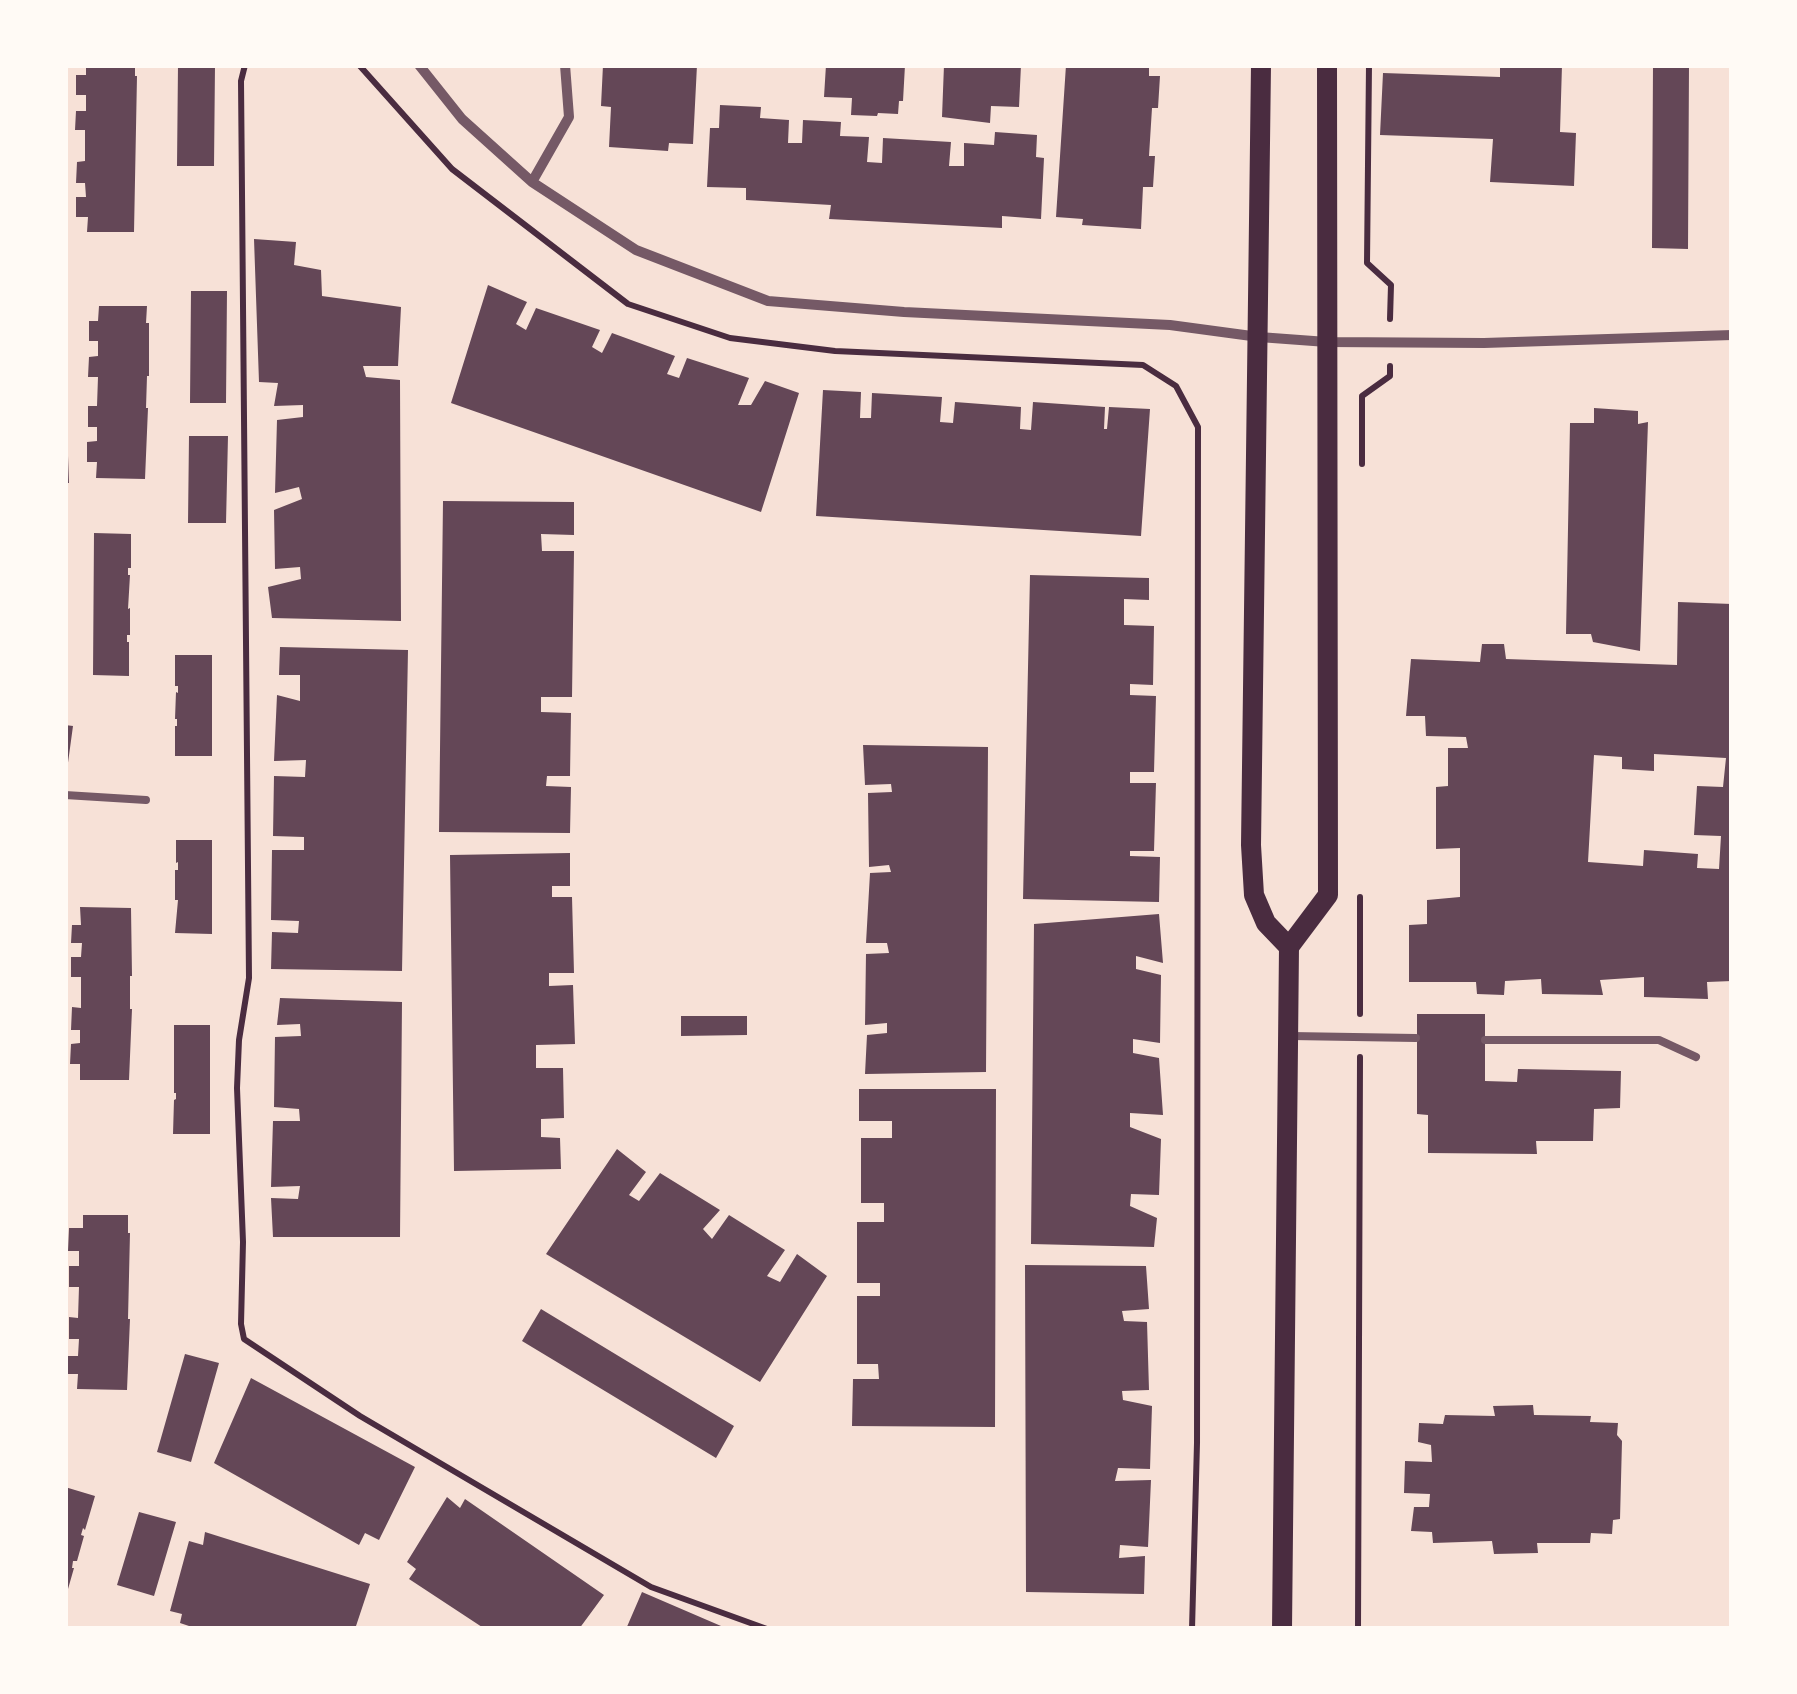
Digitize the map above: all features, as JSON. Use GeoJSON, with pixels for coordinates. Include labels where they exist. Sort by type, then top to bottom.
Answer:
{"type":"FeatureCollection","features":[{"type":"Feature","properties":{"kind":"main road"},"geometry":{"type":"LineString","coordinates":[[1262,65],[1252,845],[1254,895],[1266,924],[1289,948]]}},
{"type":"Feature","properties":{"kind":"main road"},"geometry":{"type":"LineString","coordinates":[[1282,1629],[1289,948],[1328,894],[1327,65]]}},
{"type":"Feature","properties":{"kind":"street"},"geometry":{"type":"LineString","coordinates":[[419,65],[462,119],[532,182],[636,250],[768,301],[1170,325],[1328,342],[1484,343],[1732,335]]}},
{"type":"Feature","properties":{"kind":"street"},"geometry":{"type":"LineString","coordinates":[[532,182],[569,117],[565,65]]}},
{"type":"Feature","properties":{"kind":"lane"},"geometry":{"type":"LineString","coordinates":[[65,795],[146,800]]}},
{"type":"Feature","properties":{"kind":"lane"},"geometry":{"type":"LineString","coordinates":[[1287,1036],[1416,1038]]}},
{"type":"Feature","properties":{"kind":"lane"},"geometry":{"type":"LineString","coordinates":[[1485,1040],[1659,1040],[1696,1057]]}},
{"type":"Feature","properties":{"kind":"path"},"geometry":{"type":"LineString","coordinates":[[244,65],[241,81],[249,978],[239,1040],[237,1088],[244,1339],[360,1416],[651,1587],[767,1629]]}},
{"type":"Feature","properties":{"kind":"path"},"geometry":{"type":"LineString","coordinates":[[359,65],[452,169],[628,304],[730,338],[835,350],[1143,365],[1176,386],[1198,427],[1197,1443],[1192,1629]]}},
{"type":"Feature","properties":{"kind":"path"},"geometry":{"type":"LineString","coordinates":[[1362,475],[1362,396],[1390,376],[1390,285],[1367,263],[1369,65]]}},
{"type":"Feature","properties":{"kind":"path"},"geometry":{"type":"LineString","coordinates":[[1358,1629],[1360,895]]}},
{"type":"Feature","properties":{"kind":"building"},"geometry":{"type":"Polygon","coordinates":[[[86,65],[135,65],[134,232],[87,232],[88,217],[76,217],[76,197],[86,197],[85,183],[76,183],[77,162],[85,161],[85,130],[75,130],[76,111],[86,111],[86,95],[76,95],[76,75],[86,75],[86,65]]]}},
{"type":"Feature","properties":{"kind":"building"},"geometry":{"type":"Polygon","coordinates":[[[178,65],[215,65],[214,166],[177,166],[178,65]]]}},
{"type":"Feature","properties":{"kind":"building"},"geometry":{"type":"Polygon","coordinates":[[[603,65],[697,65],[693,144],[669,143],[668,151],[609,147],[611,107],[601,106],[603,65]]]}},
{"type":"Feature","properties":{"kind":"building"},"geometry":{"type":"Polygon","coordinates":[[[826,65],[905,65],[903,101],[899,101],[898,114],[851,115],[852,98],[824,97],[826,65]]]}},
{"type":"Feature","properties":{"kind":"building"},"geometry":{"type":"Polygon","coordinates":[[[944,65],[1021,65],[1019,107],[991,106],[990,123],[942,117],[944,65]]]}},
{"type":"Feature","properties":{"kind":"building"},"geometry":{"type":"Polygon","coordinates":[[[1066,65],[1149,65],[1149,76],[1160,76],[1158,108],[1152,108],[1149,156],[1155,156],[1153,187],[1143,187],[1141,229],[1082,225],[1083,219],[1056,217],[1066,65]]]}},
{"type":"Feature","properties":{"kind":"building"},"geometry":{"type":"Polygon","coordinates":[[[1500,65],[1562,65],[1560,132],[1576,133],[1574,186],[1490,182],[1493,139],[1380,135],[1383,73],[1500,77],[1500,65]]]}},
{"type":"Feature","properties":{"kind":"building"},"geometry":{"type":"Polygon","coordinates":[[[1653,65],[1689,65],[1688,249],[1652,248],[1653,65]]]}},
{"type":"Feature","properties":{"kind":"building"},"geometry":{"type":"Polygon","coordinates":[[[720,105],[761,107],[760,118],[789,120],[788,143],[802,143],[803,120],[841,122],[840,136],[869,137],[867,162],[882,163],[883,138],[951,142],[949,166],[964,166],[964,143],[994,145],[995,132],[1037,135],[1036,157],[1044,158],[1041,219],[1002,216],[1002,228],[829,219],[831,205],[746,200],[746,188],[707,187],[710,128],[719,128],[720,105]]]}},
{"type":"Feature","properties":{"kind":"building"},"geometry":{"type":"Polygon","coordinates":[[[254,239],[296,242],[294,265],[321,270],[322,296],[401,307],[398,366],[363,366],[366,377],[400,380],[401,621],[272,618],[268,587],[301,579],[300,567],[275,569],[274,510],[302,499],[299,487],[275,493],[277,420],[303,417],[303,405],[274,406],[278,383],[259,382],[254,239]]]}},
{"type":"Feature","properties":{"kind":"building"},"geometry":{"type":"Polygon","coordinates":[[[488,285],[527,302],[516,324],[526,330],[536,308],[600,330],[592,347],[602,353],[612,333],[675,356],[667,374],[679,378],[687,358],[749,378],[738,405],[751,405],[765,381],[799,393],[761,512],[451,403],[488,285]]]}},
{"type":"Feature","properties":{"kind":"building"},"geometry":{"type":"Polygon","coordinates":[[[191,291],[227,291],[226,403],[190,403],[191,291]]]}},
{"type":"Feature","properties":{"kind":"building"},"geometry":{"type":"Polygon","coordinates":[[[99,306],[147,306],[145,479],[96,478],[97,462],[87,462],[87,442],[97,441],[97,427],[88,427],[88,406],[97,406],[98,377],[88,377],[89,357],[98,356],[98,341],[89,341],[89,321],[98,321],[99,306]]]}},
{"type":"Feature","properties":{"kind":"building"},"geometry":{"type":"Polygon","coordinates":[[[823,390],[861,392],[860,418],[871,418],[872,393],[942,397],[940,422],[953,423],[955,402],[1021,407],[1020,429],[1031,430],[1033,402],[1105,407],[1104,429],[1109,407],[1150,409],[1141,536],[816,516],[823,390]]]}},
{"type":"Feature","properties":{"kind":"building"},"geometry":{"type":"Polygon","coordinates":[[[1594,408],[1638,411],[1638,424],[1648,422],[1640,651],[1593,642],[1591,634],[1566,634],[1570,423],[1594,423],[1594,408]]]}},
{"type":"Feature","properties":{"kind":"building"},"geometry":{"type":"Polygon","coordinates":[[[189,436],[228,436],[226,523],[188,523],[189,436]]]}},
{"type":"Feature","properties":{"kind":"building"},"geometry":{"type":"Polygon","coordinates":[[[68,456],[69,483],[65,483],[68,456]]]}},
{"type":"Feature","properties":{"kind":"building"},"geometry":{"type":"Polygon","coordinates":[[[443,501],[574,502],[574,535],[541,534],[542,551],[574,551],[572,697],[541,697],[541,712],[571,713],[570,776],[547,776],[546,786],[571,787],[570,833],[439,832],[443,501]]]}},
{"type":"Feature","properties":{"kind":"building"},"geometry":{"type":"Polygon","coordinates":[[[94,533],[131,534],[129,676],[93,675],[94,533]]]}},
{"type":"Feature","properties":{"kind":"building"},"geometry":{"type":"Polygon","coordinates":[[[1030,575],[1149,578],[1149,600],[1124,599],[1124,625],[1154,626],[1153,685],[1130,684],[1130,695],[1156,696],[1154,772],[1130,772],[1130,783],[1156,783],[1154,851],[1130,851],[1130,856],[1160,857],[1159,902],[1023,899],[1030,575]]]}},
{"type":"Feature","properties":{"kind":"building"},"geometry":{"type":"Polygon","coordinates":[[[1678,602],[1732,604],[1732,981],[1707,982],[1708,999],[1644,997],[1644,977],[1600,980],[1603,995],[1542,994],[1541,979],[1505,981],[1504,995],[1477,994],[1476,982],[1409,982],[1409,925],[1427,924],[1427,900],[1460,897],[1460,848],[1436,849],[1436,787],[1448,786],[1448,748],[1468,748],[1466,737],[1426,736],[1425,716],[1406,716],[1411,659],[1480,662],[1482,644],[1504,644],[1506,659],[1677,665],[1678,602]],[[1654,754],[1654,771],[1622,769],[1622,757],[1594,755],[1588,862],[1643,866],[1644,850],[1698,854],[1697,868],[1719,869],[1721,836],[1694,835],[1697,786],[1723,787],[1726,758],[1654,754]]]}},
{"type":"Feature","properties":{"kind":"building"},"geometry":{"type":"Polygon","coordinates":[[[280,647],[408,650],[402,971],[271,969],[272,932],[298,933],[299,921],[271,920],[272,850],[304,850],[304,837],[273,836],[274,776],[305,777],[306,760],[274,761],[277,695],[300,701],[300,675],[279,675],[280,647]]]}},
{"type":"Feature","properties":{"kind":"building"},"geometry":{"type":"Polygon","coordinates":[[[175,655],[212,655],[212,756],[175,756],[175,655]]]}},
{"type":"Feature","properties":{"kind":"building"},"geometry":{"type":"Polygon","coordinates":[[[65,725],[73,726],[67,770],[65,770],[65,725]]]}},
{"type":"Feature","properties":{"kind":"building"},"geometry":{"type":"Polygon","coordinates":[[[863,745],[988,747],[986,1072],[865,1074],[867,1035],[887,1033],[887,1023],[865,1025],[866,954],[889,953],[887,943],[866,943],[870,873],[891,872],[889,865],[869,867],[868,793],[892,792],[891,784],[865,785],[863,745]]]}},
{"type":"Feature","properties":{"kind":"building"},"geometry":{"type":"Polygon","coordinates":[[[176,840],[212,840],[212,934],[175,933],[176,840]]]}},
{"type":"Feature","properties":{"kind":"building"},"geometry":{"type":"Polygon","coordinates":[[[570,853],[570,886],[552,886],[552,897],[572,897],[574,973],[549,973],[549,986],[573,985],[575,1044],[536,1045],[536,1068],[563,1068],[564,1118],[541,1119],[541,1137],[560,1138],[561,1169],[454,1171],[450,855],[570,853]]]}},
{"type":"Feature","properties":{"kind":"building"},"geometry":{"type":"Polygon","coordinates":[[[80,907],[131,908],[129,1080],[80,1080],[80,1064],[70,1064],[71,1044],[80,1043],[80,1030],[71,1030],[72,1007],[81,1008],[81,977],[71,977],[71,957],[81,957],[82,943],[71,943],[72,925],[81,925],[80,907]]]}},
{"type":"Feature","properties":{"kind":"building"},"geometry":{"type":"Polygon","coordinates":[[[1159,914],[1163,963],[1136,956],[1136,969],[1161,975],[1160,1043],[1133,1039],[1133,1053],[1159,1058],[1163,1115],[1130,1113],[1130,1127],[1161,1139],[1159,1195],[1131,1194],[1130,1206],[1157,1218],[1154,1247],[1031,1244],[1034,924],[1159,914]]]}},
{"type":"Feature","properties":{"kind":"building"},"geometry":{"type":"Polygon","coordinates":[[[280,998],[402,1002],[400,1237],[273,1237],[271,1198],[298,1199],[300,1186],[271,1187],[273,1121],[300,1121],[299,1109],[274,1107],[275,1037],[301,1036],[300,1024],[277,1025],[280,998]]]}},
{"type":"Feature","properties":{"kind":"building"},"geometry":{"type":"Polygon","coordinates":[[[1417,1014],[1485,1014],[1485,1081],[1517,1082],[1518,1069],[1621,1071],[1620,1108],[1594,1109],[1593,1141],[1536,1141],[1537,1154],[1428,1153],[1428,1115],[1417,1114],[1417,1014]]]}},
{"type":"Feature","properties":{"kind":"building"},"geometry":{"type":"Polygon","coordinates":[[[681,1016],[747,1016],[747,1035],[681,1036],[681,1016]]]}},
{"type":"Feature","properties":{"kind":"building"},"geometry":{"type":"Polygon","coordinates":[[[174,1025],[210,1025],[210,1134],[173,1134],[174,1025]]]}},
{"type":"Feature","properties":{"kind":"building"},"geometry":{"type":"Polygon","coordinates":[[[859,1089],[996,1089],[995,1427],[852,1426],[853,1379],[879,1379],[878,1364],[857,1364],[857,1296],[880,1296],[880,1283],[857,1283],[857,1222],[884,1222],[884,1203],[861,1203],[861,1138],[892,1138],[892,1121],[859,1121],[859,1089]]]}},
{"type":"Feature","properties":{"kind":"building"},"geometry":{"type":"Polygon","coordinates":[[[617,1149],[646,1172],[629,1195],[639,1201],[660,1173],[720,1210],[703,1229],[712,1239],[729,1215],[785,1250],[767,1276],[780,1282],[797,1254],[827,1276],[760,1382],[546,1254],[617,1149]]]}},
{"type":"Feature","properties":{"kind":"building"},"geometry":{"type":"Polygon","coordinates":[[[83,1215],[128,1215],[127,1390],[77,1389],[78,1374],[68,1374],[68,1356],[78,1356],[79,1339],[69,1339],[69,1317],[78,1318],[79,1287],[69,1287],[69,1266],[79,1266],[79,1251],[68,1251],[69,1228],[83,1228],[83,1215]]]}},
{"type":"Feature","properties":{"kind":"building"},"geometry":{"type":"Polygon","coordinates":[[[1025,1265],[1146,1266],[1149,1309],[1122,1311],[1124,1321],[1147,1322],[1149,1390],[1122,1391],[1123,1400],[1152,1406],[1150,1469],[1118,1468],[1115,1481],[1151,1480],[1148,1547],[1120,1545],[1119,1558],[1145,1556],[1144,1594],[1026,1592],[1025,1265]]]}},
{"type":"Feature","properties":{"kind":"building"},"geometry":{"type":"Polygon","coordinates":[[[541,1309],[734,1426],[716,1458],[522,1341],[541,1309]]]}},
{"type":"Feature","properties":{"kind":"building"},"geometry":{"type":"Polygon","coordinates":[[[185,1354],[219,1363],[191,1462],[157,1452],[185,1354]]]}},
{"type":"Feature","properties":{"kind":"building"},"geometry":{"type":"Polygon","coordinates":[[[251,1378],[415,1467],[379,1540],[365,1533],[359,1545],[214,1463],[251,1378]]]}},
{"type":"Feature","properties":{"kind":"building"},"geometry":{"type":"Polygon","coordinates":[[[1533,1405],[1534,1415],[1591,1416],[1590,1422],[1618,1423],[1617,1435],[1622,1441],[1620,1519],[1613,1520],[1612,1534],[1591,1533],[1590,1543],[1537,1543],[1538,1553],[1494,1554],[1492,1541],[1433,1543],[1432,1532],[1411,1531],[1414,1507],[1429,1507],[1430,1494],[1404,1493],[1405,1461],[1432,1462],[1431,1445],[1418,1442],[1419,1423],[1443,1424],[1445,1415],[1495,1416],[1493,1406],[1533,1405]]]}},
{"type":"Feature","properties":{"kind":"building"},"geometry":{"type":"Polygon","coordinates":[[[65,1487],[95,1496],[81,1535],[84,1536],[77,1561],[73,1561],[66,1596],[65,1487]]]}},
{"type":"Feature","properties":{"kind":"building"},"geometry":{"type":"Polygon","coordinates":[[[447,1497],[460,1508],[465,1499],[604,1595],[579,1629],[485,1629],[409,1579],[416,1569],[407,1562],[447,1497]]]}},
{"type":"Feature","properties":{"kind":"building"},"geometry":{"type":"Polygon","coordinates":[[[139,1512],[176,1522],[154,1596],[117,1585],[139,1512]]]}},
{"type":"Feature","properties":{"kind":"building"},"geometry":{"type":"Polygon","coordinates":[[[205,1532],[370,1584],[355,1629],[198,1629],[180,1623],[182,1614],[170,1611],[189,1541],[203,1545],[205,1532]]]}},
{"type":"Feature","properties":{"kind":"building"},"geometry":{"type":"Polygon","coordinates":[[[642,1592],[728,1629],[626,1629],[642,1592]]]}}]}
